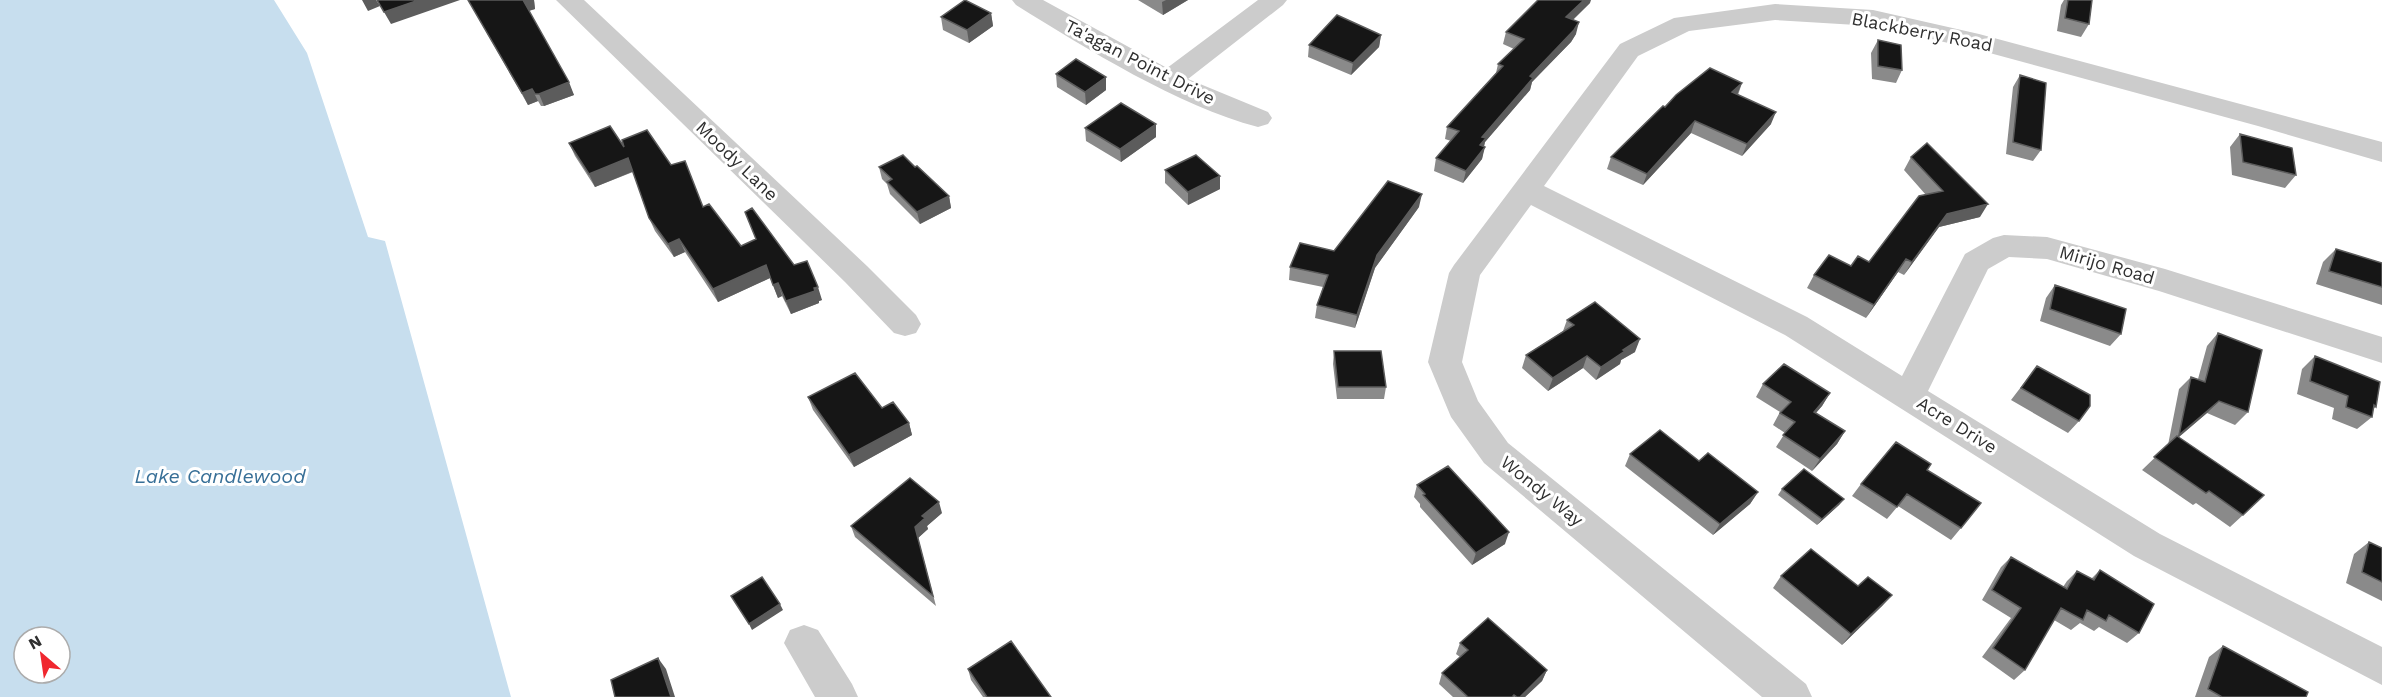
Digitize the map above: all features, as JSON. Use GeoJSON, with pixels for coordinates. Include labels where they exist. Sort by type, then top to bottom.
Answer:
{"type":"FeatureCollection","features":[{"type":"Feature","properties":{"kind":"street","name":"Moody Lane"},"geometry":{"type":"LineString","coordinates":[[569,0],[856,274],[904,324]]}},
{"type":"Feature","properties":{"kind":"street","name":"Ta'agan Point Drive"},"geometry":{"type":"LineString","coordinates":[[1025,0],[1077,32],[1169,80],[1258,118]]}},
{"type":"Feature","properties":{"kind":"street"},"geometry":{"type":"LineString","coordinates":[[1169,80],[1274,0]]}},
{"type":"Feature","properties":{"kind":"street","name":"Blackberry Road"},"geometry":{"type":"LineString","coordinates":[[1527,190],[1629,50],[1683,24],[1775,12],[1873,18],[1979,42],[2268,118],[2382,152]]}},
{"type":"Feature","properties":{"kind":"street","name":"Acre Drive"},"geometry":{"type":"LineString","coordinates":[[1527,190],[1796,326],[2147,545],[2382,668]]}},
{"type":"Feature","properties":{"kind":"street","name":"Wondy Way"},"geometry":{"type":"LineString","coordinates":[[1527,190],[1465,273],[1445,362],[1463,407],[1496,453],[1792,697]]}},
{"type":"Feature","properties":{"kind":"street","name":"Mirijo Road"},"geometry":{"type":"LineString","coordinates":[[1909,396],[1976,262],[2004,246],[2047,249],[2069,254],[2165,281],[2382,350]]}},
{"type":"Feature","properties":{"kind":"street"},"geometry":{"type":"LineString","coordinates":[[804,643],[838,697]]}},
{"type":"Feature","properties":{"kind":"water","name":"Lake Candlewood"},"geometry":{"type":"Polygon","coordinates":[[[0,0],[274,0],[307,53],[368,237],[385,241],[511,697],[0,697],[0,0]]]}},
{"type":"Feature","properties":{"kind":"building"},"geometry":{"type":"Polygon","coordinates":[[[377,0],[419,0],[384,12],[377,0]]]}},
{"type":"Feature","properties":{"kind":"building"},"geometry":{"type":"Polygon","coordinates":[[[468,0],[523,0],[569,82],[539,94],[535,94],[532,89],[522,93],[468,0]]]}},
{"type":"Feature","properties":{"kind":"building"},"geometry":{"type":"Polygon","coordinates":[[[965,0],[991,13],[967,30],[941,17],[965,0]]]}},
{"type":"Feature","properties":{"kind":"building"},"geometry":{"type":"Polygon","coordinates":[[[1538,0],[1584,0],[1566,17],[1579,22],[1530,76],[1533,78],[1482,137],[1486,138],[1480,145],[1485,147],[1466,171],[1436,158],[1459,131],[1447,127],[1503,66],[1498,64],[1524,39],[1506,32],[1538,0]]]}},
{"type":"Feature","properties":{"kind":"building"},"geometry":{"type":"Polygon","coordinates":[[[2068,0],[2092,0],[2089,24],[2065,18],[2068,0]]]}},
{"type":"Feature","properties":{"kind":"building"},"geometry":{"type":"Polygon","coordinates":[[[1337,15],[1381,35],[1353,63],[1309,45],[1337,15]]]}},
{"type":"Feature","properties":{"kind":"building"},"geometry":{"type":"Polygon","coordinates":[[[1878,40],[1901,45],[1902,70],[1878,66],[1878,40]]]}},
{"type":"Feature","properties":{"kind":"building"},"geometry":{"type":"Polygon","coordinates":[[[1076,59],[1106,77],[1085,92],[1056,74],[1076,59]]]}},
{"type":"Feature","properties":{"kind":"building"},"geometry":{"type":"Polygon","coordinates":[[[1710,68],[1742,83],[1732,92],[1776,112],[1747,144],[1695,121],[1647,174],[1611,157],[1663,106],[1665,107],[1676,95],[1710,68]]]}},
{"type":"Feature","properties":{"kind":"building"},"geometry":{"type":"Polygon","coordinates":[[[2020,75],[2046,83],[2041,150],[2013,142],[2020,75]]]}},
{"type":"Feature","properties":{"kind":"building"},"geometry":{"type":"Polygon","coordinates":[[[1121,103],[1156,124],[1120,149],[1085,128],[1121,103]]]}},
{"type":"Feature","properties":{"kind":"building"},"geometry":{"type":"Polygon","coordinates":[[[610,126],[624,147],[622,140],[647,130],[671,165],[685,161],[703,207],[709,204],[741,246],[756,239],[745,212],[752,208],[794,265],[807,261],[818,287],[814,288],[815,291],[786,301],[778,283],[773,285],[766,265],[713,289],[679,239],[668,244],[649,218],[628,158],[589,174],[569,143],[610,126]]]}},
{"type":"Feature","properties":{"kind":"building"},"geometry":{"type":"Polygon","coordinates":[[[2240,134],[2292,148],[2296,175],[2243,162],[2240,134]]]}},
{"type":"Feature","properties":{"kind":"building"},"geometry":{"type":"Polygon","coordinates":[[[1927,143],[1988,204],[1947,214],[1912,262],[1906,259],[1874,305],[1814,275],[1829,255],[1851,266],[1858,256],[1869,262],[1919,196],[1943,191],[1911,157],[1927,143]]]}},
{"type":"Feature","properties":{"kind":"building"},"geometry":{"type":"Polygon","coordinates":[[[903,155],[949,196],[917,212],[887,182],[892,179],[879,167],[903,155]]]}},
{"type":"Feature","properties":{"kind":"building"},"geometry":{"type":"Polygon","coordinates":[[[1196,155],[1220,176],[1188,192],[1165,170],[1196,155]]]}},
{"type":"Feature","properties":{"kind":"building"},"geometry":{"type":"Polygon","coordinates":[[[1388,181],[1422,194],[1377,255],[1357,315],[1317,305],[1328,275],[1290,267],[1300,243],[1334,251],[1388,181]]]}},
{"type":"Feature","properties":{"kind":"building"},"geometry":{"type":"Polygon","coordinates":[[[2336,249],[2382,263],[2382,287],[2329,271],[2336,249]]]}},
{"type":"Feature","properties":{"kind":"building"},"geometry":{"type":"Polygon","coordinates":[[[2055,285],[2126,309],[2121,334],[2050,309],[2055,285]]]}},
{"type":"Feature","properties":{"kind":"building"},"geometry":{"type":"Polygon","coordinates":[[[1595,302],[1640,339],[1601,367],[1587,356],[1553,378],[1526,355],[1574,325],[1567,320],[1595,302]]]}},
{"type":"Feature","properties":{"kind":"building"},"geometry":{"type":"Polygon","coordinates":[[[2218,333],[2262,350],[2248,412],[2219,401],[2179,435],[2191,377],[2205,382],[2218,333]]]}},
{"type":"Feature","properties":{"kind":"building"},"geometry":{"type":"Polygon","coordinates":[[[1334,351],[1381,351],[1386,387],[1338,387],[1334,351]]]}},
{"type":"Feature","properties":{"kind":"building"},"geometry":{"type":"Polygon","coordinates":[[[2315,356],[2380,382],[2372,417],[2346,407],[2348,396],[2310,381],[2315,356]]]}},
{"type":"Feature","properties":{"kind":"building"},"geometry":{"type":"Polygon","coordinates":[[[1784,364],[1830,393],[1814,412],[1845,431],[1820,459],[1783,435],[1795,422],[1780,413],[1791,402],[1763,384],[1784,364]]]}},
{"type":"Feature","properties":{"kind":"building"},"geometry":{"type":"Polygon","coordinates":[[[2037,366],[2090,395],[2090,406],[2079,421],[2021,388],[2037,366]]]}},
{"type":"Feature","properties":{"kind":"building"},"geometry":{"type":"Polygon","coordinates":[[[855,373],[882,408],[893,402],[909,423],[849,455],[808,397],[855,373]]]}},
{"type":"Feature","properties":{"kind":"building"},"geometry":{"type":"Polygon","coordinates":[[[1660,430],[1699,461],[1708,453],[1758,492],[1720,524],[1630,454],[1660,430]]]}},
{"type":"Feature","properties":{"kind":"building"},"geometry":{"type":"Polygon","coordinates":[[[2177,436],[2264,495],[2243,515],[2154,457],[2177,436]]]}},
{"type":"Feature","properties":{"kind":"building"},"geometry":{"type":"Polygon","coordinates":[[[1896,442],[1931,464],[1927,470],[1981,503],[1961,528],[1907,494],[1897,507],[1861,484],[1896,442]]]}},
{"type":"Feature","properties":{"kind":"building"},"geometry":{"type":"Polygon","coordinates":[[[1448,466],[1509,532],[1476,553],[1423,495],[1425,494],[1417,485],[1448,466]]]}},
{"type":"Feature","properties":{"kind":"building"},"geometry":{"type":"Polygon","coordinates":[[[1804,469],[1844,499],[1822,519],[1782,489],[1804,469]]]}},
{"type":"Feature","properties":{"kind":"building"},"geometry":{"type":"Polygon","coordinates":[[[910,478],[939,502],[922,516],[925,518],[915,527],[933,596],[851,526],[910,478]]]}},
{"type":"Feature","properties":{"kind":"building"},"geometry":{"type":"Polygon","coordinates":[[[2369,542],[2382,548],[2382,582],[2362,572],[2369,542]]]}},
{"type":"Feature","properties":{"kind":"building"},"geometry":{"type":"Polygon","coordinates":[[[1811,549],[1858,586],[1868,577],[1892,595],[1851,634],[1781,576],[1811,549]]]}},
{"type":"Feature","properties":{"kind":"building"},"geometry":{"type":"Polygon","coordinates":[[[2011,557],[2067,589],[2077,571],[2094,580],[2100,570],[2154,604],[2139,633],[2109,615],[2106,621],[2087,610],[2083,620],[2061,608],[2025,670],[1993,648],[2021,608],[1992,590],[2011,557]]]}},
{"type":"Feature","properties":{"kind":"building"},"geometry":{"type":"Polygon","coordinates":[[[762,577],[780,604],[749,624],[731,596],[762,577]]]}},
{"type":"Feature","properties":{"kind":"building"},"geometry":{"type":"Polygon","coordinates":[[[1488,618],[1547,670],[1520,697],[1514,695],[1512,697],[1468,697],[1442,673],[1468,650],[1460,643],[1488,618]]]}},
{"type":"Feature","properties":{"kind":"building"},"geometry":{"type":"Polygon","coordinates":[[[1011,641],[1051,697],[987,697],[968,669],[1011,641]]]}},
{"type":"Feature","properties":{"kind":"building"},"geometry":{"type":"Polygon","coordinates":[[[2223,646],[2308,692],[2306,697],[2222,697],[2208,689],[2223,646]]]}},
{"type":"Feature","properties":{"kind":"building"},"geometry":{"type":"Polygon","coordinates":[[[658,658],[671,697],[615,697],[611,680],[658,658]]]}}]}
